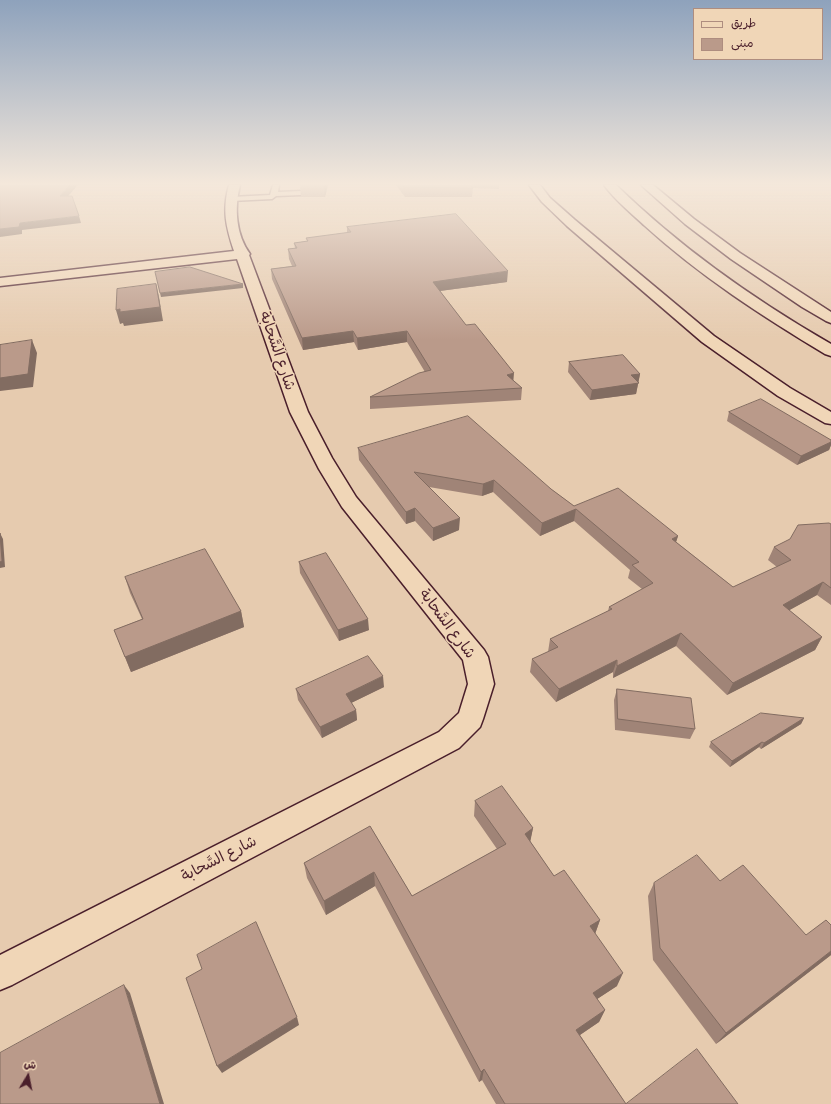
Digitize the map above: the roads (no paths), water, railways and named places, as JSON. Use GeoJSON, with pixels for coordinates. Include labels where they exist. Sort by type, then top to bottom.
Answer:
{"type":"FeatureCollection","features":[{"type":"Feature","properties":{"kind":"street","name":"شارع السَّحابة"},"geometry":{"type":"LineString","coordinates":[[0,973],[449,740],[470,719],[481,684],[475,657],[349,502],[320,454],[299,412],[236,237]]}},
{"type":"Feature","properties":{"kind":"street"},"geometry":{"type":"LineString","coordinates":[[588,237],[708,339],[784,392],[831,419]]}},
{"type":"Feature","properties":{"kind":"street"},"geometry":{"type":"LineString","coordinates":[[664,237],[694,260],[748,298],[831,352]]}},
{"type":"Feature","properties":{"kind":"street"},"geometry":{"type":"LineString","coordinates":[[711,237],[788,292],[831,318]]}},
{"type":"Feature","properties":{"kind":"street"},"geometry":{"type":"LineString","coordinates":[[0,282],[243,254]]}}]}
